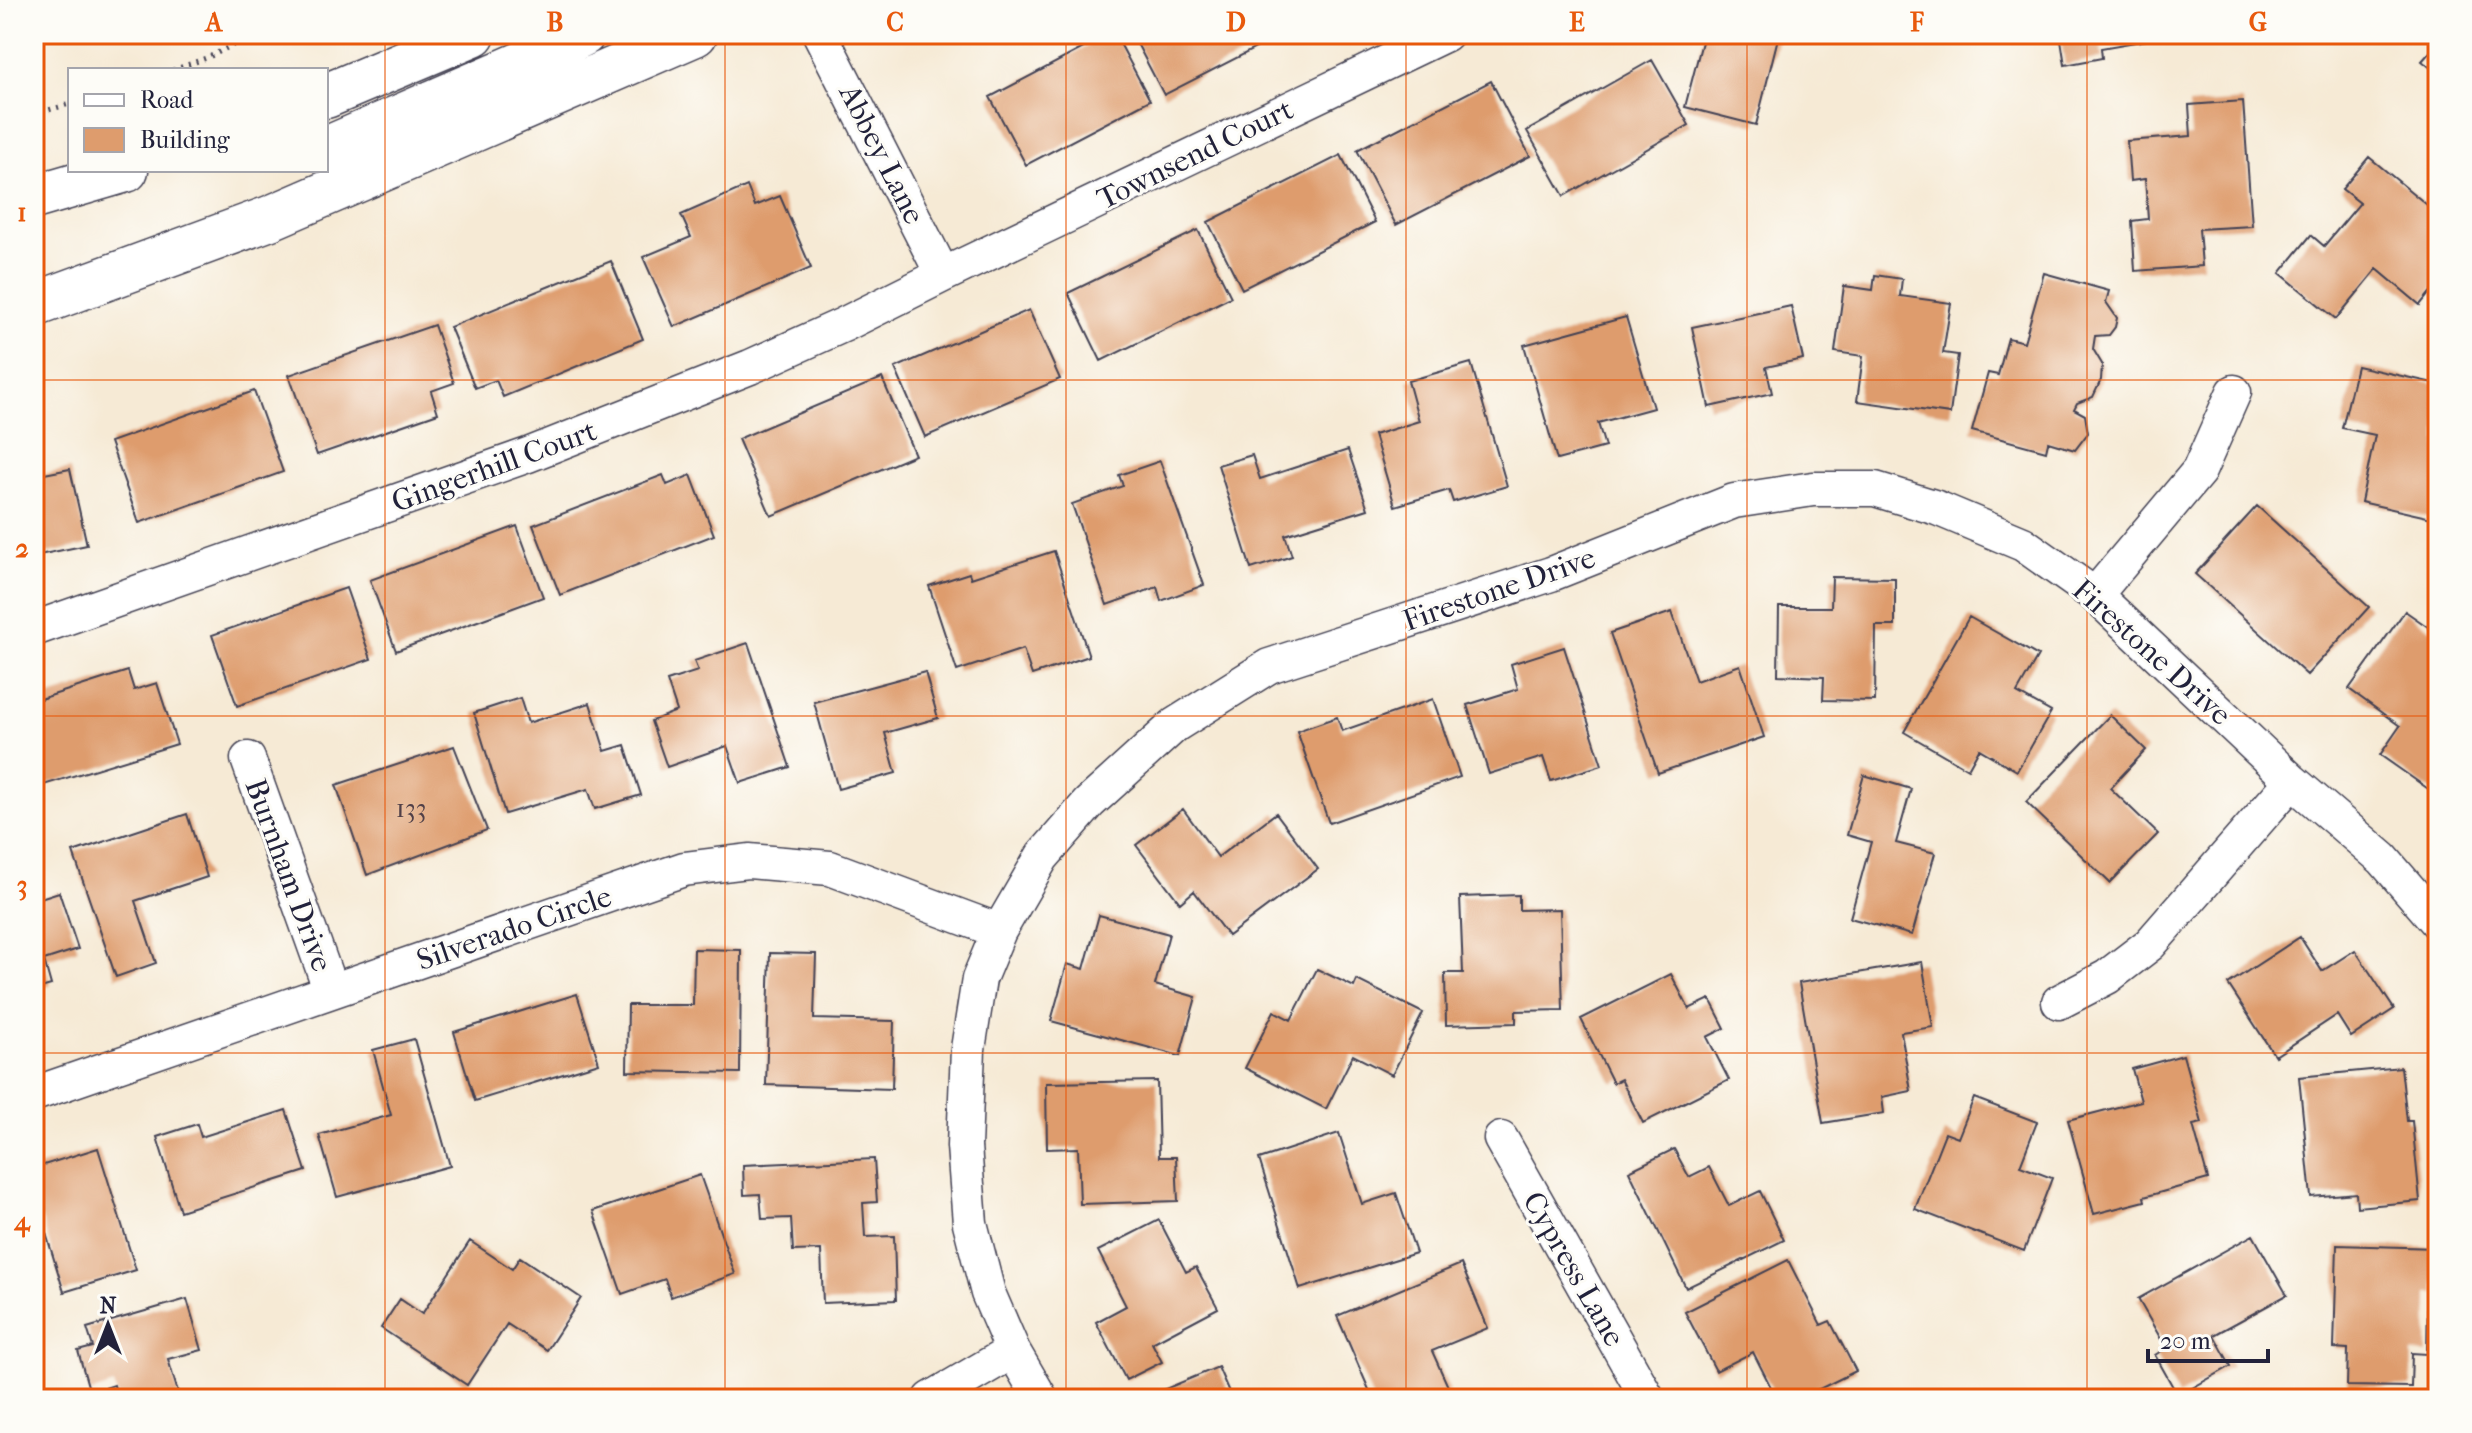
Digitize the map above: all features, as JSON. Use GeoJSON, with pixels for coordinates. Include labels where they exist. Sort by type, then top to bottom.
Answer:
{"type":"FeatureCollection","features":[{"type":"Feature","properties":{"kind":"main road"},"geometry":{"type":"LineString","coordinates":[[328,95],[473,34]]}},
{"type":"Feature","properties":{"kind":"main road"},"geometry":{"type":"LineString","coordinates":[[328,148],[583,34]]}},
{"type":"Feature","properties":{"kind":"main road"},"geometry":{"type":"LineString","coordinates":[[34,305],[270,218],[695,34]]}},
{"type":"Feature","properties":{"kind":"main road"},"geometry":{"type":"LineString","coordinates":[[34,197],[119,172]]}},
{"type":"Feature","properties":{"kind":"main road"},"geometry":{"type":"LineString","coordinates":[[270,218],[303,172]]}},
{"type":"Feature","properties":{"kind":"street","name":"Abbey Lane"},"geometry":{"type":"LineString","coordinates":[[820,34],[943,275]]}},
{"type":"Feature","properties":{"kind":"street","name":"Townsend Court"},"geometry":{"type":"LineString","coordinates":[[943,275],[1446,34]]}},
{"type":"Feature","properties":{"kind":"street","name":"Gingerhill Court"},"geometry":{"type":"LineString","coordinates":[[34,629],[513,461],[641,412],[843,325],[943,275]]}},
{"type":"Feature","properties":{"kind":"street"},"geometry":{"type":"LineString","coordinates":[[2095,595],[2199,471],[2234,392]]}},
{"type":"Feature","properties":{"kind":"street","name":"Firestone Drive"},"geometry":{"type":"LineString","coordinates":[[1041,1399],[1013,1351],[988,1293],[970,1223],[964,1146],[968,1049],[979,979],[999,931],[1042,857],[1089,803],[1175,725],[1269,666],[1551,574],[1734,501],[1813,489],[1875,489],[1937,508],[2023,544],[2095,595],[2292,781],[2383,859],[2438,923]]}},
{"type":"Feature","properties":{"kind":"street","name":"Burnham Drive"},"geometry":{"type":"LineString","coordinates":[[248,759],[331,991]]}},
{"type":"Feature","properties":{"kind":"street"},"geometry":{"type":"LineString","coordinates":[[2059,1002],[2107,977],[2150,944],[2292,781]]}},
{"type":"Feature","properties":{"kind":"street","name":"Silverado Circle"},"geometry":{"type":"LineString","coordinates":[[34,1094],[684,869],[749,861],[830,868],[999,931]]}},
{"type":"Feature","properties":{"kind":"street","name":"Cypress Lane"},"geometry":{"type":"LineString","coordinates":[[1501,1139],[1648,1399]]}},
{"type":"Feature","properties":{"kind":"street"},"geometry":{"type":"LineString","coordinates":[[931,1399],[1013,1351]]}},
{"type":"Feature","properties":{"kind":"path"},"geometry":{"type":"LineString","coordinates":[[179,68],[255,34]]}},
{"type":"Feature","properties":{"kind":"path"},"geometry":{"type":"LineString","coordinates":[[34,114],[68,105]]}},
{"type":"Feature","properties":{"kind":"building"},"geometry":{"type":"Polygon","coordinates":[[[1115,34],[1150,100],[1026,165],[990,97],[1115,34]]]}},
{"type":"Feature","properties":{"kind":"building"},"geometry":{"type":"Polygon","coordinates":[[[1132,34],[1283,34],[1164,95],[1132,34]]]}},
{"type":"Feature","properties":{"kind":"building"},"geometry":{"type":"Polygon","coordinates":[[[1704,34],[1779,34],[1756,125],[1685,107],[1704,34]]]}},
{"type":"Feature","properties":{"kind":"building"},"geometry":{"type":"Polygon","coordinates":[[[2060,34],[2146,34],[2147,40],[2101,48],[2102,58],[2065,65],[2060,34]]]}},
{"type":"Feature","properties":{"kind":"building"},"geometry":{"type":"Polygon","coordinates":[[[2438,43],[2438,74],[2422,61],[2438,43]]]}},
{"type":"Feature","properties":{"kind":"building"},"geometry":{"type":"Polygon","coordinates":[[[1652,60],[1689,125],[1564,196],[1527,131],[1652,60]]]}},
{"type":"Feature","properties":{"kind":"building"},"geometry":{"type":"Polygon","coordinates":[[[1491,81],[1530,156],[1396,225],[1357,150],[1491,81]]]}},
{"type":"Feature","properties":{"kind":"building"},"geometry":{"type":"Polygon","coordinates":[[[2243,101],[2252,226],[2199,229],[2202,266],[2135,271],[2132,221],[2148,219],[2145,179],[2130,181],[2127,141],[2191,136],[2189,105],[2243,101]]]}},
{"type":"Feature","properties":{"kind":"building"},"geometry":{"type":"Polygon","coordinates":[[[1341,155],[1375,222],[1242,289],[1208,222],[1341,155]]]}},
{"type":"Feature","properties":{"kind":"building"},"geometry":{"type":"Polygon","coordinates":[[[2369,157],[2438,214],[2438,283],[2420,305],[2377,269],[2336,319],[2280,273],[2311,235],[2324,246],[2360,203],[2342,189],[2369,157]]]}},
{"type":"Feature","properties":{"kind":"building"},"geometry":{"type":"Polygon","coordinates":[[[747,186],[755,206],[780,196],[811,268],[674,327],[643,257],[691,237],[681,215],[747,186]]]}},
{"type":"Feature","properties":{"kind":"building"},"geometry":{"type":"Polygon","coordinates":[[[1198,230],[1231,297],[1101,361],[1068,293],[1198,230]]]}},
{"type":"Feature","properties":{"kind":"building"},"geometry":{"type":"Polygon","coordinates":[[[611,261],[643,339],[503,397],[496,380],[475,388],[450,327],[611,261]]]}},
{"type":"Feature","properties":{"kind":"building"},"geometry":{"type":"Polygon","coordinates":[[[2044,273],[2109,291],[2106,302],[2117,318],[2109,335],[2095,336],[2093,349],[2102,364],[2101,380],[2093,397],[2077,403],[2074,409],[2085,415],[2088,433],[2075,450],[2048,442],[2046,451],[1972,431],[1988,373],[1998,375],[2008,338],[2024,342],[2044,273]]]}},
{"type":"Feature","properties":{"kind":"building"},"geometry":{"type":"Polygon","coordinates":[[[1875,275],[1902,279],[1900,296],[1951,303],[1943,353],[1958,355],[1950,414],[1857,401],[1863,356],[1835,352],[1844,286],[1873,290],[1875,275]]]}},
{"type":"Feature","properties":{"kind":"building"},"geometry":{"type":"Polygon","coordinates":[[[1791,306],[1803,359],[1766,367],[1772,393],[1709,407],[1692,327],[1791,306]]]}},
{"type":"Feature","properties":{"kind":"building"},"geometry":{"type":"Polygon","coordinates":[[[1029,310],[1060,379],[925,437],[895,368],[1029,310]]]}},
{"type":"Feature","properties":{"kind":"building"},"geometry":{"type":"Polygon","coordinates":[[[1626,317],[1653,408],[1598,423],[1605,447],[1557,460],[1524,345],[1626,317]]]}},
{"type":"Feature","properties":{"kind":"building"},"geometry":{"type":"Polygon","coordinates":[[[434,325],[454,383],[431,391],[438,413],[317,455],[289,375],[434,325]]]}},
{"type":"Feature","properties":{"kind":"building"},"geometry":{"type":"Polygon","coordinates":[[[1471,363],[1507,486],[1453,502],[1449,490],[1395,506],[1374,435],[1419,421],[1408,381],[1471,363]]]}},
{"type":"Feature","properties":{"kind":"building"},"geometry":{"type":"Polygon","coordinates":[[[2357,366],[2438,384],[2436,519],[2361,502],[2375,435],[2342,428],[2357,366]]]}},
{"type":"Feature","properties":{"kind":"building"},"geometry":{"type":"Polygon","coordinates":[[[882,378],[915,455],[771,516],[738,439],[882,378]]]}},
{"type":"Feature","properties":{"kind":"building"},"geometry":{"type":"Polygon","coordinates":[[[254,391],[283,472],[139,523],[110,442],[254,391]]]}},
{"type":"Feature","properties":{"kind":"building"},"geometry":{"type":"Polygon","coordinates":[[[1348,450],[1368,509],[1285,535],[1292,556],[1251,569],[1218,465],[1252,455],[1260,479],[1348,450]]]}},
{"type":"Feature","properties":{"kind":"building"},"geometry":{"type":"Polygon","coordinates":[[[1160,461],[1204,585],[1161,601],[1157,587],[1107,605],[1072,504],[1123,486],[1119,475],[1160,461]]]}},
{"type":"Feature","properties":{"kind":"building"},"geometry":{"type":"Polygon","coordinates":[[[70,469],[87,545],[34,556],[34,476],[70,469]]]}},
{"type":"Feature","properties":{"kind":"building"},"geometry":{"type":"Polygon","coordinates":[[[663,475],[667,485],[691,475],[714,535],[560,595],[533,525],[663,475]]]}},
{"type":"Feature","properties":{"kind":"building"},"geometry":{"type":"Polygon","coordinates":[[[2257,506],[2369,607],[2307,675],[2195,574],[2257,506]]]}},
{"type":"Feature","properties":{"kind":"building"},"geometry":{"type":"Polygon","coordinates":[[[517,526],[543,597],[396,651],[370,580],[517,526]]]}},
{"type":"Feature","properties":{"kind":"building"},"geometry":{"type":"Polygon","coordinates":[[[1054,551],[1089,656],[1032,675],[1023,649],[957,671],[929,586],[969,573],[971,578],[1054,551]]]}},
{"type":"Feature","properties":{"kind":"building"},"geometry":{"type":"Polygon","coordinates":[[[1832,577],[1895,578],[1895,626],[1876,626],[1875,701],[1823,700],[1824,677],[1778,675],[1779,607],[1831,607],[1832,577]]]}},
{"type":"Feature","properties":{"kind":"building"},"geometry":{"type":"Polygon","coordinates":[[[346,588],[371,659],[237,706],[212,635],[346,588]]]}},
{"type":"Feature","properties":{"kind":"building"},"geometry":{"type":"Polygon","coordinates":[[[2405,611],[2438,634],[2438,788],[2434,793],[2380,755],[2400,726],[2349,689],[2405,611]]]}},
{"type":"Feature","properties":{"kind":"building"},"geometry":{"type":"Polygon","coordinates":[[[1672,612],[1696,681],[1740,665],[1764,737],[1658,773],[1610,633],[1672,612]]]}},
{"type":"Feature","properties":{"kind":"building"},"geometry":{"type":"Polygon","coordinates":[[[1969,617],[2038,656],[2017,693],[2051,712],[2017,771],[1979,749],[1968,769],[1904,732],[1969,617]]]}},
{"type":"Feature","properties":{"kind":"building"},"geometry":{"type":"Polygon","coordinates":[[[748,643],[790,767],[740,783],[727,746],[667,767],[651,721],[677,711],[667,681],[698,671],[694,661],[748,643]]]}},
{"type":"Feature","properties":{"kind":"building"},"geometry":{"type":"Polygon","coordinates":[[[1564,647],[1602,765],[1551,781],[1543,757],[1489,774],[1467,705],[1518,689],[1511,664],[1564,647]]]}},
{"type":"Feature","properties":{"kind":"building"},"geometry":{"type":"Polygon","coordinates":[[[128,671],[134,690],[157,683],[177,744],[34,788],[34,701],[128,671]]]}},
{"type":"Feature","properties":{"kind":"building"},"geometry":{"type":"Polygon","coordinates":[[[925,672],[938,718],[885,733],[896,773],[838,789],[814,702],[925,672]]]}},
{"type":"Feature","properties":{"kind":"building"},"geometry":{"type":"Polygon","coordinates":[[[520,698],[528,723],[590,703],[605,751],[625,745],[641,795],[595,809],[588,789],[505,814],[474,713],[520,698]]]}},
{"type":"Feature","properties":{"kind":"building"},"geometry":{"type":"Polygon","coordinates":[[[1433,699],[1460,777],[1329,823],[1297,731],[1337,717],[1342,731],[1433,699]]]}},
{"type":"Feature","properties":{"kind":"building"},"geometry":{"type":"Polygon","coordinates":[[[2110,715],[2146,750],[2110,788],[2158,834],[2110,883],[2026,802],[2110,715]]]}},
{"type":"Feature","properties":{"kind":"building"},"geometry":{"type":"Polygon","coordinates":[[[454,746],[487,830],[367,875],[336,785],[454,746]]]}},
{"type":"Feature","properties":{"kind":"building"},"geometry":{"type":"Polygon","coordinates":[[[1864,775],[1911,789],[1896,843],[1935,853],[1912,935],[1850,918],[1871,842],[1847,835],[1864,775]]]}},
{"type":"Feature","properties":{"kind":"building"},"geometry":{"type":"Polygon","coordinates":[[[1183,809],[1218,857],[1276,813],[1318,869],[1228,936],[1194,891],[1180,903],[1136,845],[1183,809]]]}},
{"type":"Feature","properties":{"kind":"building"},"geometry":{"type":"Polygon","coordinates":[[[187,814],[207,877],[135,901],[156,963],[116,977],[73,852],[187,814]]]}},
{"type":"Feature","properties":{"kind":"building"},"geometry":{"type":"Polygon","coordinates":[[[59,892],[78,949],[44,960],[51,985],[34,990],[34,900],[59,892]]]}},
{"type":"Feature","properties":{"kind":"building"},"geometry":{"type":"Polygon","coordinates":[[[1519,895],[1519,910],[1560,909],[1563,1010],[1516,1011],[1516,1023],[1446,1025],[1445,973],[1463,973],[1460,897],[1519,895]]]}},
{"type":"Feature","properties":{"kind":"building"},"geometry":{"type":"Polygon","coordinates":[[[1099,915],[1169,934],[1155,985],[1196,997],[1180,1056],[1051,1021],[1067,964],[1084,969],[1099,915]]]}},
{"type":"Feature","properties":{"kind":"building"},"geometry":{"type":"Polygon","coordinates":[[[2300,937],[2322,971],[2355,950],[2394,1009],[2351,1037],[2337,1015],[2275,1056],[2228,984],[2300,937]]]}},
{"type":"Feature","properties":{"kind":"building"},"geometry":{"type":"Polygon","coordinates":[[[694,949],[741,950],[740,1073],[627,1071],[628,1005],[693,1005],[694,949]]]}},
{"type":"Feature","properties":{"kind":"building"},"geometry":{"type":"Polygon","coordinates":[[[770,953],[816,954],[814,1019],[894,1021],[892,1089],[766,1085],[770,953]]]}},
{"type":"Feature","properties":{"kind":"building"},"geometry":{"type":"Polygon","coordinates":[[[1922,962],[1933,1027],[1901,1032],[1911,1091],[1882,1097],[1884,1113],[1823,1123],[1799,983],[1922,962]]]}},
{"type":"Feature","properties":{"kind":"building"},"geometry":{"type":"Polygon","coordinates":[[[1317,969],[1354,987],[1357,980],[1423,1013],[1392,1075],[1353,1055],[1326,1109],[1245,1068],[1274,1011],[1291,1020],[1317,969]]]}},
{"type":"Feature","properties":{"kind":"building"},"geometry":{"type":"Polygon","coordinates":[[[1671,974],[1689,1009],[1710,999],[1725,1028],[1707,1037],[1729,1080],[1643,1123],[1621,1079],[1613,1083],[1581,1019],[1671,974]]]}},
{"type":"Feature","properties":{"kind":"building"},"geometry":{"type":"Polygon","coordinates":[[[577,994],[599,1063],[475,1101],[454,1032],[577,994]]]}},
{"type":"Feature","properties":{"kind":"building"},"geometry":{"type":"Polygon","coordinates":[[[414,1039],[450,1166],[337,1197],[319,1135],[391,1115],[373,1050],[414,1039]]]}},
{"type":"Feature","properties":{"kind":"building"},"geometry":{"type":"Polygon","coordinates":[[[2183,1055],[2202,1123],[2193,1125],[2208,1179],[2144,1197],[2145,1201],[2094,1214],[2068,1120],[2141,1101],[2132,1069],[2183,1055]]]}},
{"type":"Feature","properties":{"kind":"building"},"geometry":{"type":"Polygon","coordinates":[[[2401,1067],[2407,1121],[2412,1121],[2420,1201],[2357,1207],[2356,1193],[2311,1197],[2299,1077],[2401,1067]]]}},
{"type":"Feature","properties":{"kind":"building"},"geometry":{"type":"Polygon","coordinates":[[[1157,1081],[1159,1157],[1176,1157],[1178,1201],[1080,1204],[1078,1148],[1047,1149],[1046,1083],[1157,1081]]]}},
{"type":"Feature","properties":{"kind":"building"},"geometry":{"type":"Polygon","coordinates":[[[1974,1098],[2037,1122],[2020,1166],[2052,1178],[2024,1251],[1915,1209],[1945,1133],[1958,1138],[1974,1098]]]}},
{"type":"Feature","properties":{"kind":"building"},"geometry":{"type":"Polygon","coordinates":[[[286,1110],[306,1171],[180,1211],[157,1137],[197,1124],[201,1137],[286,1110]]]}},
{"type":"Feature","properties":{"kind":"building"},"geometry":{"type":"Polygon","coordinates":[[[1339,1133],[1362,1204],[1396,1193],[1416,1253],[1300,1289],[1259,1159],[1339,1133]]]}},
{"type":"Feature","properties":{"kind":"building"},"geometry":{"type":"Polygon","coordinates":[[[98,1148],[136,1270],[64,1292],[41,1217],[34,1219],[34,1168],[98,1148]]]}},
{"type":"Feature","properties":{"kind":"building"},"geometry":{"type":"Polygon","coordinates":[[[1674,1149],[1689,1177],[1709,1167],[1729,1206],[1760,1191],[1784,1240],[1686,1288],[1629,1171],[1674,1149]]]}},
{"type":"Feature","properties":{"kind":"building"},"geometry":{"type":"Polygon","coordinates":[[[874,1159],[877,1202],[863,1203],[865,1237],[894,1236],[896,1300],[823,1303],[821,1250],[793,1251],[791,1218],[762,1219],[760,1194],[744,1195],[743,1165],[874,1159]]]}},
{"type":"Feature","properties":{"kind":"building"},"geometry":{"type":"Polygon","coordinates":[[[700,1175],[735,1274],[671,1297],[665,1279],[622,1294],[593,1211],[700,1175]]]}},
{"type":"Feature","properties":{"kind":"building"},"geometry":{"type":"Polygon","coordinates":[[[1159,1220],[1186,1272],[1196,1267],[1218,1308],[1152,1343],[1162,1362],[1126,1380],[1096,1322],[1126,1306],[1098,1251],[1159,1220]]]}},
{"type":"Feature","properties":{"kind":"building"},"geometry":{"type":"Polygon","coordinates":[[[2253,1235],[2287,1295],[2214,1335],[2231,1366],[2178,1396],[2155,1355],[2166,1348],[2138,1299],[2253,1235]]]}},
{"type":"Feature","properties":{"kind":"building"},"geometry":{"type":"Polygon","coordinates":[[[470,1241],[512,1269],[520,1257],[581,1298],[547,1350],[507,1324],[467,1385],[381,1328],[400,1299],[422,1314],[470,1241]]]}},
{"type":"Feature","properties":{"kind":"building"},"geometry":{"type":"Polygon","coordinates":[[[2337,1245],[2436,1248],[2435,1293],[2428,1293],[2427,1354],[2412,1353],[2411,1387],[2347,1386],[2348,1349],[2334,1348],[2337,1245]]]}},
{"type":"Feature","properties":{"kind":"building"},"geometry":{"type":"Polygon","coordinates":[[[1788,1260],[1821,1325],[1830,1321],[1856,1371],[1799,1399],[1777,1399],[1753,1352],[1716,1371],[1685,1312],[1788,1260]]]}},
{"type":"Feature","properties":{"kind":"building"},"geometry":{"type":"Polygon","coordinates":[[[1461,1264],[1488,1328],[1432,1351],[1450,1391],[1431,1399],[1373,1399],[1337,1316],[1461,1264]]]}},
{"type":"Feature","properties":{"kind":"building"},"geometry":{"type":"Polygon","coordinates":[[[187,1299],[202,1350],[168,1359],[180,1399],[118,1399],[114,1385],[90,1393],[78,1351],[93,1347],[87,1328],[187,1299]]]}},
{"type":"Feature","properties":{"kind":"building"},"geometry":{"type":"Polygon","coordinates":[[[1218,1367],[1232,1399],[1146,1397],[1218,1367]]]}}]}
